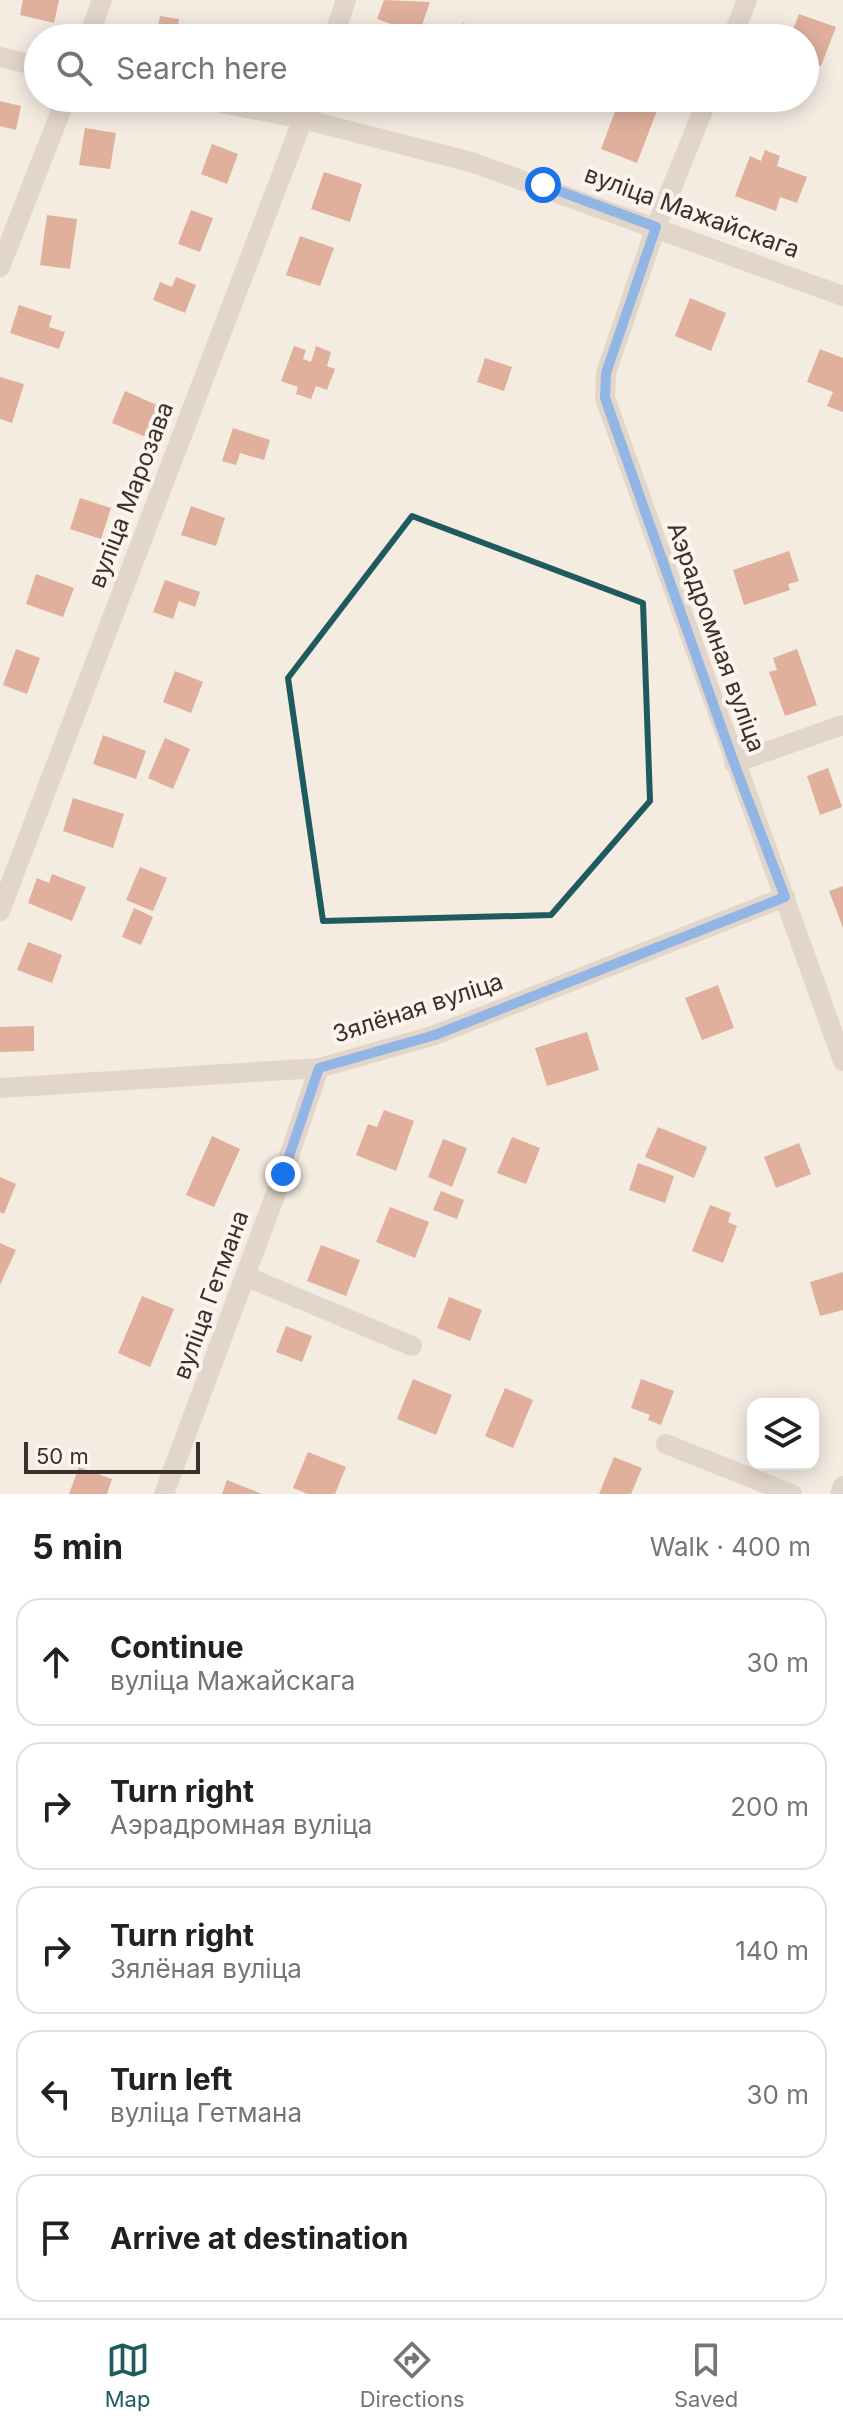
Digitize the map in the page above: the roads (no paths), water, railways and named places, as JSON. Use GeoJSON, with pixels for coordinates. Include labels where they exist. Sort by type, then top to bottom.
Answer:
{"type":"FeatureCollection","features":[{"type":"Feature","properties":{"kind":"street"},"geometry":{"type":"LineString","coordinates":[[93,24],[102,0]]}},
{"type":"Feature","properties":{"kind":"street"},"geometry":{"type":"LineString","coordinates":[[338,24],[346,0]]}},
{"type":"Feature","properties":{"kind":"street"},"geometry":{"type":"LineString","coordinates":[[738,24],[747,0]]}},
{"type":"Feature","properties":{"kind":"street"},"geometry":{"type":"LineString","coordinates":[[0,57],[24,63]]}},
{"type":"Feature","properties":{"kind":"street"},"geometry":{"type":"LineString","coordinates":[[0,267],[61,112]]}},
{"type":"Feature","properties":{"kind":"street","name":"вуліца Мажайскага"},"geometry":{"type":"LineString","coordinates":[[267,112],[471,162],[843,296]]}},
{"type":"Feature","properties":{"kind":"street","name":"вуліца Марозава"},"geometry":{"type":"LineString","coordinates":[[0,911],[306,112]]}},
{"type":"Feature","properties":{"kind":"street"},"geometry":{"type":"LineString","coordinates":[[656,227],[702,112]]}},
{"type":"Feature","properties":{"kind":"street","name":"Аэрадромная вуліца"},"geometry":{"type":"LineString","coordinates":[[656,227],[606,373],[605,398],[843,1061]]}},
{"type":"Feature","properties":{"kind":"street"},"geometry":{"type":"LineString","coordinates":[[734,763],[843,725]]}},
{"type":"Feature","properties":{"kind":"street","name":"Зялёная вуліца"},"geometry":{"type":"LineString","coordinates":[[0,1088],[319,1068],[435,1035],[785,897]]}},
{"type":"Feature","properties":{"kind":"street","name":"вуліца Гетмана"},"geometry":{"type":"LineString","coordinates":[[164,1494],[319,1068]]}},
{"type":"Feature","properties":{"kind":"street"},"geometry":{"type":"LineString","coordinates":[[245,1276],[412,1346]]}},
{"type":"Feature","properties":{"kind":"street"},"geometry":{"type":"LineString","coordinates":[[666,1444],[792,1494]]}},
{"type":"Feature","properties":{"kind":"street"},"geometry":{"type":"LineString","coordinates":[[840,1494],[843,1486]]}}]}
